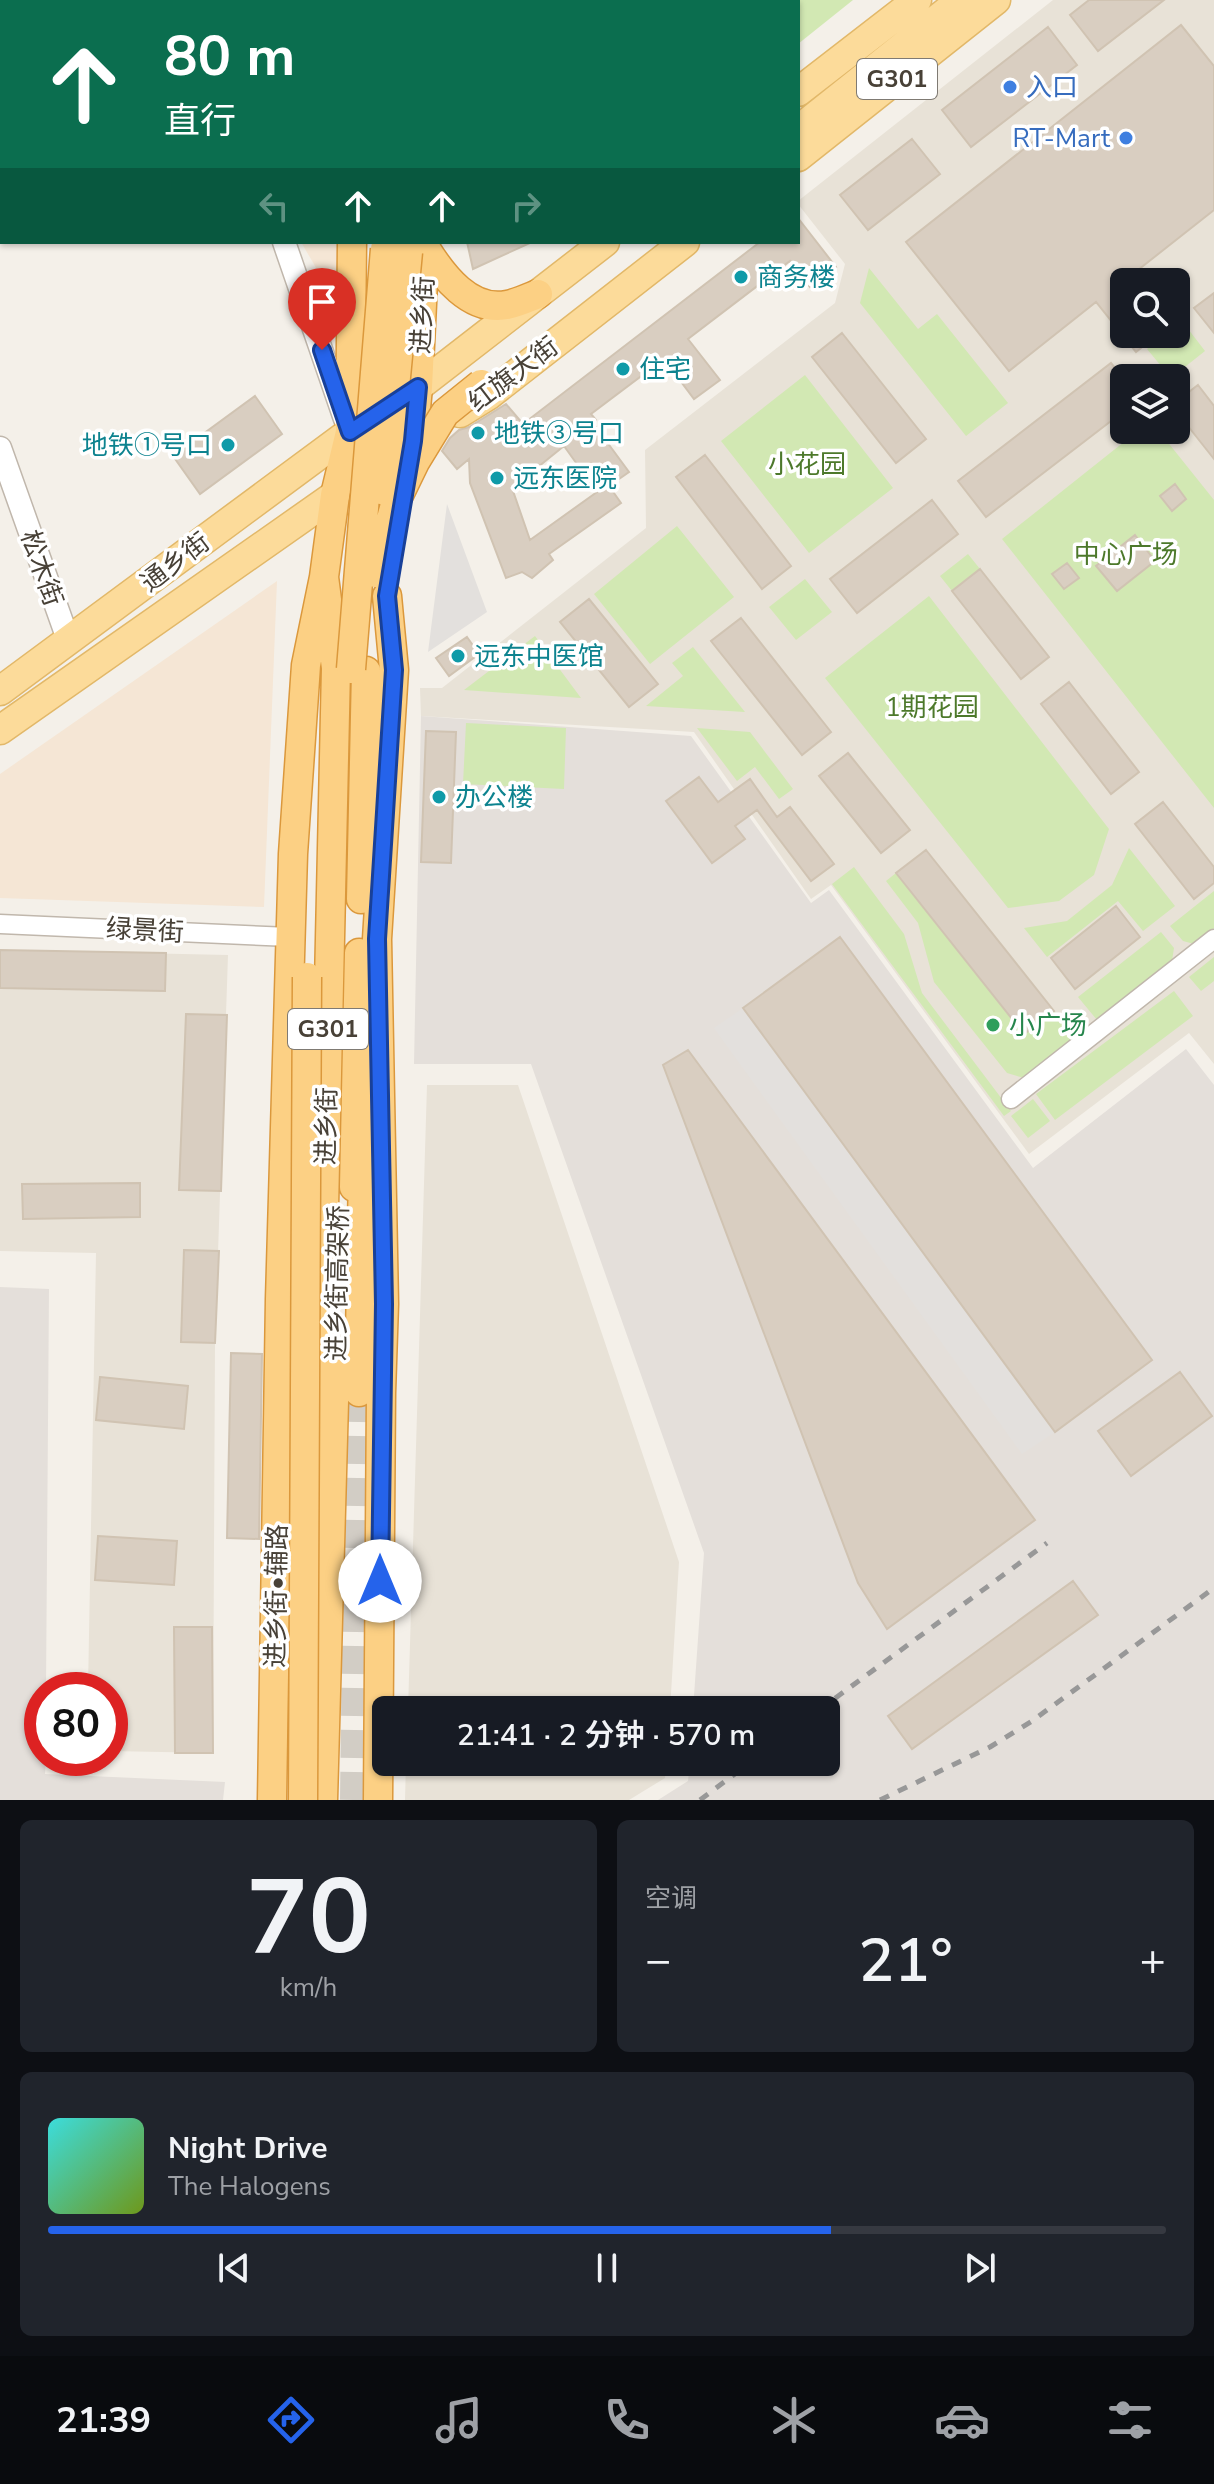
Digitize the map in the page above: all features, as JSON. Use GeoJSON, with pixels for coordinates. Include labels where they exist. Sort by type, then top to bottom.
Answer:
{"type":"FeatureCollection","features":[{"type":"Feature","properties":{"kind":"highway","name":"进乡街"},"geometry":{"type":"LineString","coordinates":[[320,1389],[336,668],[324,577],[335,495],[350,432],[352,244]]}},
{"type":"Feature","properties":{"kind":"highway","name":"进乡街"},"geometry":{"type":"LineString","coordinates":[[358,670],[384,244]]}},
{"type":"Feature","properties":{"kind":"highway","name":"进乡街"},"geometry":{"type":"LineString","coordinates":[[358,670],[382,584],[413,441],[418,387],[419,244]]}},
{"type":"Feature","properties":{"kind":"highway","name":"进乡街"},"geometry":{"type":"LineString","coordinates":[[378,1800],[370,1393],[373,1304],[368,863],[382,584],[407,267],[419,244]]}},
{"type":"Feature","properties":{"kind":"highway"},"geometry":{"type":"LineString","coordinates":[[419,244],[450,282],[477,303],[505,306],[538,294]]}},
{"type":"Feature","properties":{"kind":"highway"},"geometry":{"type":"LineString","coordinates":[[382,584],[396,501],[415,462],[445,413],[481,384]]}},
{"type":"Feature","properties":{"kind":"highway","name":"红旗大街"},"geometry":{"type":"LineString","coordinates":[[350,432],[418,387]]}},
{"type":"Feature","properties":{"kind":"highway","name":"红旗大街"},"geometry":{"type":"LineString","coordinates":[[335,495],[413,441]]}},
{"type":"Feature","properties":{"kind":"highway"},"geometry":{"type":"LineString","coordinates":[[303,1800],[310,829],[305,695],[306,665],[324,577]]}},
{"type":"Feature","properties":{"kind":"highway","name":"进乡街高架桥"},"geometry":{"type":"LineString","coordinates":[[323,1800],[358,670]]}},
{"type":"Feature","properties":{"kind":"highway","name":"进乡街高架桥"},"geometry":{"type":"LineString","coordinates":[[341,1800],[358,670]]}},
{"type":"Feature","properties":{"kind":"highway","name":"进乡街•辅路"},"geometry":{"type":"LineString","coordinates":[[272,1800],[280,1299],[290,937],[305,695]]}},
{"type":"Feature","properties":{"kind":"highway"},"geometry":{"type":"LineString","coordinates":[[280,1299],[322,1302]]}},
{"type":"Feature","properties":{"kind":"main road","name":"G301"},"geometry":{"type":"LineString","coordinates":[[800,90],[917,0]]}},
{"type":"Feature","properties":{"kind":"main road"},"geometry":{"type":"LineString","coordinates":[[800,128],[961,0]]}},
{"type":"Feature","properties":{"kind":"main road","name":"G301"},"geometry":{"type":"LineString","coordinates":[[800,155],[996,0]]}},
{"type":"Feature","properties":{"kind":"main road","name":"红旗大街"},"geometry":{"type":"LineString","coordinates":[[418,387],[602,244]]}},
{"type":"Feature","properties":{"kind":"main road"},"geometry":{"type":"LineString","coordinates":[[481,384],[656,244]]}},
{"type":"Feature","properties":{"kind":"main road","name":"红旗大街"},"geometry":{"type":"LineString","coordinates":[[413,441],[489,395],[682,244]]}},
{"type":"Feature","properties":{"kind":"main road","name":"通乡街"},"geometry":{"type":"LineString","coordinates":[[0,691],[350,432]]}},
{"type":"Feature","properties":{"kind":"main road","name":"通乡街"},"geometry":{"type":"LineString","coordinates":[[0,730],[335,495]]}},
{"type":"Feature","properties":{"kind":"street"},"geometry":{"type":"LineString","coordinates":[[285,244],[350,432]]}},
{"type":"Feature","properties":{"kind":"street","name":"松木街"},"geometry":{"type":"LineString","coordinates":[[0,448],[69,642]]}},
{"type":"Feature","properties":{"kind":"street","name":"绿景街"},"geometry":{"type":"LineString","coordinates":[[0,924],[290,937]]}},
{"type":"Feature","properties":{"kind":"street"},"geometry":{"type":"LineString","coordinates":[[1011,1099],[1214,939]]}},
{"type":"Feature","properties":{"kind":"shaded area"},"geometry":{"type":"Polygon","coordinates":[[[1053,0],[1214,0],[1214,1064],[1189,1033],[1029,1154],[831,885],[811,899],[694,732],[421,716],[420,688],[442,688],[646,528],[645,450],[835,303],[845,264],[800,207],[800,199],[1053,0]]]}},
{"type":"Feature","properties":{"kind":"shaded area"},"geometry":{"type":"Polygon","coordinates":[[[302,244],[340,244],[341,289],[329,290],[302,244]]]}},
{"type":"Feature","properties":{"kind":"shaded area"},"geometry":{"type":"Polygon","coordinates":[[[447,504],[487,612],[428,652],[447,504]]]}},
{"type":"Feature","properties":{"kind":"shaded area"},"geometry":{"type":"Polygon","coordinates":[[[277,581],[264,907],[0,898],[0,774],[277,581]]]}},
{"type":"Feature","properties":{"kind":"shaded area"},"geometry":{"type":"Polygon","coordinates":[[[421,716],[691,736],[811,903],[829,890],[1033,1168],[1186,1049],[1214,1085],[1214,1800],[658,1800],[688,1781],[689,1776],[840,1776],[840,1696],[694,1696],[704,1553],[531,1064],[414,1064],[421,716]]]}},
{"type":"Feature","properties":{"kind":"shaded area"},"geometry":{"type":"Polygon","coordinates":[[[0,950],[228,955],[215,1343],[213,1753],[128,1751],[128,1672],[88,1672],[96,1253],[0,1251],[0,950]]]}},
{"type":"Feature","properties":{"kind":"shaded area"},"geometry":{"type":"Polygon","coordinates":[[[743,1008],[1055,1432],[1022,1454],[714,1028],[743,1008]]]}},
{"type":"Feature","properties":{"kind":"shaded area"},"geometry":{"type":"Polygon","coordinates":[[[427,1085],[518,1085],[679,1562],[671,1696],[408,1696],[427,1085]]]}},
{"type":"Feature","properties":{"kind":"shaded area"},"geometry":{"type":"Polygon","coordinates":[[[0,1287],[49,1289],[46,1672],[24,1672],[24,1776],[225,1782],[223,1800],[0,1800],[0,1287]]]}},
{"type":"Feature","properties":{"kind":"shaded area"},"geometry":{"type":"Polygon","coordinates":[[[406,1776],[665,1776],[629,1800],[405,1800],[406,1776]]]}},
{"type":"Feature","properties":{"kind":"green space"},"geometry":{"type":"Polygon","coordinates":[[[800,0],[853,0],[800,42],[800,0]]]}},
{"type":"Feature","properties":{"kind":"green space"},"geometry":{"type":"Polygon","coordinates":[[[869,268],[918,329],[937,314],[1008,403],[966,436],[860,303],[869,268]]]}},
{"type":"Feature","properties":{"kind":"green space"},"geometry":{"type":"Polygon","coordinates":[[[1190,331],[1205,351],[1189,364],[1159,364],[1147,349],[1190,348],[1190,331]]]}},
{"type":"Feature","properties":{"kind":"green space","name":"小花园"},"geometry":{"type":"Polygon","coordinates":[[[805,375],[893,488],[809,553],[721,441],[805,375]]]}},
{"type":"Feature","properties":{"kind":"green space","name":"中心广场"},"geometry":{"type":"Polygon","coordinates":[[[1121,444],[1169,444],[1214,500],[1214,808],[1002,539],[1121,444]]]}},
{"type":"Feature","properties":{"kind":"green space"},"geometry":{"type":"Polygon","coordinates":[[[677,526],[734,597],[650,664],[594,594],[677,526]]]}},
{"type":"Feature","properties":{"kind":"green space"},"geometry":{"type":"Polygon","coordinates":[[[968,554],[980,569],[952,591],[940,576],[968,554]]]}},
{"type":"Feature","properties":{"kind":"green space"},"geometry":{"type":"Polygon","coordinates":[[[805,579],[832,612],[796,640],[769,607],[805,579]]]}},
{"type":"Feature","properties":{"kind":"green space","name":"1期花园"},"geometry":{"type":"Polygon","coordinates":[[[929,596],[1109,829],[1094,875],[1059,901],[1008,908],[825,678],[929,596]]]}},
{"type":"Feature","properties":{"kind":"green space"},"geometry":{"type":"Polygon","coordinates":[[[535,636],[581,698],[464,690],[535,636]]]}},
{"type":"Feature","properties":{"kind":"green space"},"geometry":{"type":"Polygon","coordinates":[[[693,647],[745,712],[646,706],[683,676],[672,663],[693,647]]]}},
{"type":"Feature","properties":{"kind":"green space"},"geometry":{"type":"Polygon","coordinates":[[[466,723],[566,728],[564,789],[463,784],[466,723]]]}},
{"type":"Feature","properties":{"kind":"green space"},"geometry":{"type":"Polygon","coordinates":[[[697,728],[750,732],[793,789],[779,799],[755,767],[737,781],[697,728]]]}},
{"type":"Feature","properties":{"kind":"green space"},"geometry":{"type":"Polygon","coordinates":[[[1129,848],[1175,906],[1143,931],[1118,901],[1047,957],[1024,928],[1067,921],[1112,885],[1129,848]]]}},
{"type":"Feature","properties":{"kind":"green space"},"geometry":{"type":"Polygon","coordinates":[[[854,867],[904,934],[922,993],[1011,1111],[1004,1116],[832,884],[854,867]]]}},
{"type":"Feature","properties":{"kind":"green space"},"geometry":{"type":"Polygon","coordinates":[[[896,873],[1024,1033],[1054,1011],[1075,1037],[1024,1078],[1007,1073],[934,982],[918,923],[886,881],[896,873]]]}},
{"type":"Feature","properties":{"kind":"green space"},"geometry":{"type":"Polygon","coordinates":[[[1214,891],[1214,928],[1194,944],[1183,941],[1170,926],[1214,891]]]}},
{"type":"Feature","properties":{"kind":"green space"},"geometry":{"type":"Polygon","coordinates":[[[1161,932],[1174,948],[1172,961],[1097,1020],[1078,997],[1161,932]]]}},
{"type":"Feature","properties":{"kind":"green space"},"geometry":{"type":"Polygon","coordinates":[[[1214,957],[1214,981],[1201,991],[1189,977],[1214,957]]]}},
{"type":"Feature","properties":{"kind":"green space"},"geometry":{"type":"Polygon","coordinates":[[[1174,991],[1193,1016],[1055,1120],[1036,1094],[1174,991]]]}},
{"type":"Feature","properties":{"kind":"green space","name":"小广场"},"geometry":{"type":"Polygon","coordinates":[[[1033,1099],[1050,1121],[1028,1138],[1011,1116],[1033,1099]]]}},
{"type":"Feature","properties":{"kind":"building"},"geometry":{"type":"Polygon","coordinates":[[[1089,0],[1164,0],[1098,51],[1070,15],[1089,0]]]}},
{"type":"Feature","properties":{"kind":"building","name":"RT-Mart"},"geometry":{"type":"Polygon","coordinates":[[[1181,25],[1214,66],[1214,210],[1140,268],[1110,268],[1110,320],[1096,302],[1009,371],[906,242],[1181,25]]]}},
{"type":"Feature","properties":{"kind":"building","name":"入口"},"geometry":{"type":"Polygon","coordinates":[[[1048,27],[1077,65],[971,147],[942,110],[1048,27]]]}},
{"type":"Feature","properties":{"kind":"building"},"geometry":{"type":"Polygon","coordinates":[[[912,139],[940,174],[868,230],[840,195],[912,139]]]}},
{"type":"Feature","properties":{"kind":"building"},"geometry":{"type":"Polygon","coordinates":[[[800,221],[836,267],[810,287],[790,261],[688,339],[720,380],[694,399],[664,359],[591,414],[596,420],[593,423],[629,472],[609,486],[621,503],[549,554],[553,560],[532,578],[522,572],[506,578],[470,483],[469,459],[457,469],[442,451],[459,430],[506,404],[523,424],[757,244],[800,244],[800,221]],[[564,446],[512,488],[530,540],[597,492],[564,446]]]}},
{"type":"Feature","properties":{"kind":"building"},"geometry":{"type":"Polygon","coordinates":[[[467,244],[528,244],[473,269],[467,244]]]}},
{"type":"Feature","properties":{"kind":"building"},"geometry":{"type":"Polygon","coordinates":[[[1214,293],[1214,333],[1194,308],[1214,293]]]}},
{"type":"Feature","properties":{"kind":"building"},"geometry":{"type":"Polygon","coordinates":[[[842,333],[926,439],[896,463],[812,357],[842,333]]]}},
{"type":"Feature","properties":{"kind":"building"},"geometry":{"type":"Polygon","coordinates":[[[1112,364],[1110,422],[986,517],[958,481],[1112,364]]]}},
{"type":"Feature","properties":{"kind":"building"},"geometry":{"type":"Polygon","coordinates":[[[1198,385],[1214,406],[1214,459],[1190,429],[1190,391],[1198,385]]]}},
{"type":"Feature","properties":{"kind":"building","name":"地铁①号口"},"geometry":{"type":"Polygon","coordinates":[[[255,396],[282,434],[200,494],[173,456],[255,396]]]}},
{"type":"Feature","properties":{"kind":"building"},"geometry":{"type":"Polygon","coordinates":[[[705,455],[791,566],[762,589],[676,477],[705,455]]]}},
{"type":"Feature","properties":{"kind":"building"},"geometry":{"type":"Polygon","coordinates":[[[1175,484],[1186,499],[1172,511],[1160,496],[1175,484]]]}},
{"type":"Feature","properties":{"kind":"building"},"geometry":{"type":"Polygon","coordinates":[[[932,500],[958,534],[857,613],[830,579],[932,500]]]}},
{"type":"Feature","properties":{"kind":"building"},"geometry":{"type":"Polygon","coordinates":[[[1135,535],[1155,561],[1117,591],[1096,566],[1135,535]]]}},
{"type":"Feature","properties":{"kind":"building"},"geometry":{"type":"Polygon","coordinates":[[[1067,563],[1079,578],[1064,589],[1052,574],[1067,563]]]}},
{"type":"Feature","properties":{"kind":"building"},"geometry":{"type":"Polygon","coordinates":[[[980,569],[1049,657],[1021,679],[952,591],[980,569]]]}},
{"type":"Feature","properties":{"kind":"building"},"geometry":{"type":"Polygon","coordinates":[[[589,599],[658,684],[629,707],[560,622],[589,599]]]}},
{"type":"Feature","properties":{"kind":"building"},"geometry":{"type":"Polygon","coordinates":[[[741,618],[831,732],[802,755],[711,641],[741,618]]]}},
{"type":"Feature","properties":{"kind":"building","name":"远东中医馆"},"geometry":{"type":"Polygon","coordinates":[[[467,637],[479,654],[449,676],[436,658],[467,637]]]}},
{"type":"Feature","properties":{"kind":"building"},"geometry":{"type":"Polygon","coordinates":[[[1069,682],[1139,772],[1111,794],[1041,704],[1069,682]]]}},
{"type":"Feature","properties":{"kind":"building","name":"办公楼"},"geometry":{"type":"Polygon","coordinates":[[[426,731],[456,732],[451,863],[421,862],[426,731]]]}},
{"type":"Feature","properties":{"kind":"building"},"geometry":{"type":"Polygon","coordinates":[[[848,753],[910,830],[881,853],[819,776],[848,753]]]}},
{"type":"Feature","properties":{"kind":"building"},"geometry":{"type":"Polygon","coordinates":[[[699,777],[718,802],[750,779],[777,817],[790,807],[834,864],[811,881],[757,810],[735,826],[745,839],[712,863],[666,801],[699,777]]]}},
{"type":"Feature","properties":{"kind":"building"},"geometry":{"type":"Polygon","coordinates":[[[1163,802],[1214,867],[1214,883],[1194,899],[1135,824],[1163,802]]]}},
{"type":"Feature","properties":{"kind":"building"},"geometry":{"type":"Polygon","coordinates":[[[926,850],[1054,1011],[1024,1034],[896,873],[926,850]]]}},
{"type":"Feature","properties":{"kind":"building"},"geometry":{"type":"Polygon","coordinates":[[[1116,906],[1140,937],[1075,989],[1051,958],[1116,906]]]}},
{"type":"Feature","properties":{"kind":"building"},"geometry":{"type":"Polygon","coordinates":[[[840,937],[1152,1360],[1055,1432],[743,1008],[840,937]]]}},
{"type":"Feature","properties":{"kind":"building"},"geometry":{"type":"Polygon","coordinates":[[[0,950],[166,953],[165,991],[0,988],[0,950]]]}},
{"type":"Feature","properties":{"kind":"building"},"geometry":{"type":"Polygon","coordinates":[[[186,1014],[227,1015],[221,1191],[179,1190],[186,1014]]]}},
{"type":"Feature","properties":{"kind":"building"},"geometry":{"type":"Polygon","coordinates":[[[688,1050],[1035,1520],[887,1629],[858,1583],[663,1065],[688,1050]]]}},
{"type":"Feature","properties":{"kind":"building"},"geometry":{"type":"Polygon","coordinates":[[[140,1183],[140,1217],[23,1219],[22,1184],[140,1183]]]}},
{"type":"Feature","properties":{"kind":"building"},"geometry":{"type":"Polygon","coordinates":[[[184,1250],[219,1251],[215,1343],[181,1342],[184,1250]]]}},
{"type":"Feature","properties":{"kind":"building"},"geometry":{"type":"Polygon","coordinates":[[[231,1353],[262,1354],[259,1539],[227,1538],[231,1353]]]}},
{"type":"Feature","properties":{"kind":"building"},"geometry":{"type":"Polygon","coordinates":[[[1180,1372],[1212,1416],[1131,1476],[1098,1431],[1180,1372]]]}},
{"type":"Feature","properties":{"kind":"building"},"geometry":{"type":"Polygon","coordinates":[[[100,1377],[188,1386],[184,1429],[96,1420],[100,1377]]]}},
{"type":"Feature","properties":{"kind":"building"},"geometry":{"type":"Polygon","coordinates":[[[98,1536],[177,1541],[174,1585],[95,1580],[98,1536]]]}},
{"type":"Feature","properties":{"kind":"building"},"geometry":{"type":"Polygon","coordinates":[[[1073,1581],[1098,1615],[912,1749],[888,1716],[1073,1581]]]}},
{"type":"Feature","properties":{"kind":"building"},"geometry":{"type":"Polygon","coordinates":[[[174,1627],[212,1627],[213,1753],[175,1753],[174,1627]]]}},
{"type":"Feature","properties":{"kind":"tunnel"},"geometry":{"type":"LineString","coordinates":[[318,1472],[320,1389]]}},
{"type":"Feature","properties":{"kind":"tunnel"},"geometry":{"type":"LineString","coordinates":[[354,1800],[359,1392]]}},
{"type":"Feature","properties":{"kind":"railway"},"geometry":{"type":"LineString","coordinates":[[838,1696],[1047,1543]]}},
{"type":"Feature","properties":{"kind":"railway"},"geometry":{"type":"LineString","coordinates":[[880,1800],[990,1747],[1032,1721],[1214,1588]]}},
{"type":"Feature","properties":{"kind":"railway"},"geometry":{"type":"LineString","coordinates":[[700,1800],[732,1776]]}},
{"type":"Feature","properties":{"kind":"place","name":"入口"},"geometry":{"type":"Point","coordinates":[1010,87]}},
{"type":"Feature","properties":{"kind":"place","name":"RT-Mart"},"geometry":{"type":"Point","coordinates":[1126,138]}},
{"type":"Feature","properties":{"kind":"place","name":"商务楼"},"geometry":{"type":"Point","coordinates":[741,277]}},
{"type":"Feature","properties":{"kind":"place","name":"住宅"},"geometry":{"type":"Point","coordinates":[623,369]}},
{"type":"Feature","properties":{"kind":"place","name":"地铁③号口"},"geometry":{"type":"Point","coordinates":[478,433]}},
{"type":"Feature","properties":{"kind":"place","name":"地铁①号口"},"geometry":{"type":"Point","coordinates":[228,445]}},
{"type":"Feature","properties":{"kind":"place","name":"远东医院"},"geometry":{"type":"Point","coordinates":[497,478]}},
{"type":"Feature","properties":{"kind":"place","name":"远东中医馆"},"geometry":{"type":"Point","coordinates":[458,656]}},
{"type":"Feature","properties":{"kind":"place","name":"办公楼"},"geometry":{"type":"Point","coordinates":[439,797]}},
{"type":"Feature","properties":{"kind":"place","name":"小广场"},"geometry":{"type":"Point","coordinates":[993,1025]}},
{"type":"Feature","properties":{"kind":"route"},"geometry":{"type":"LineString","coordinates":[[322,350],[350,432],[418,387],[413,441],[387,596],[394,670],[377,939],[384,1304],[380,1581]]}}]}
